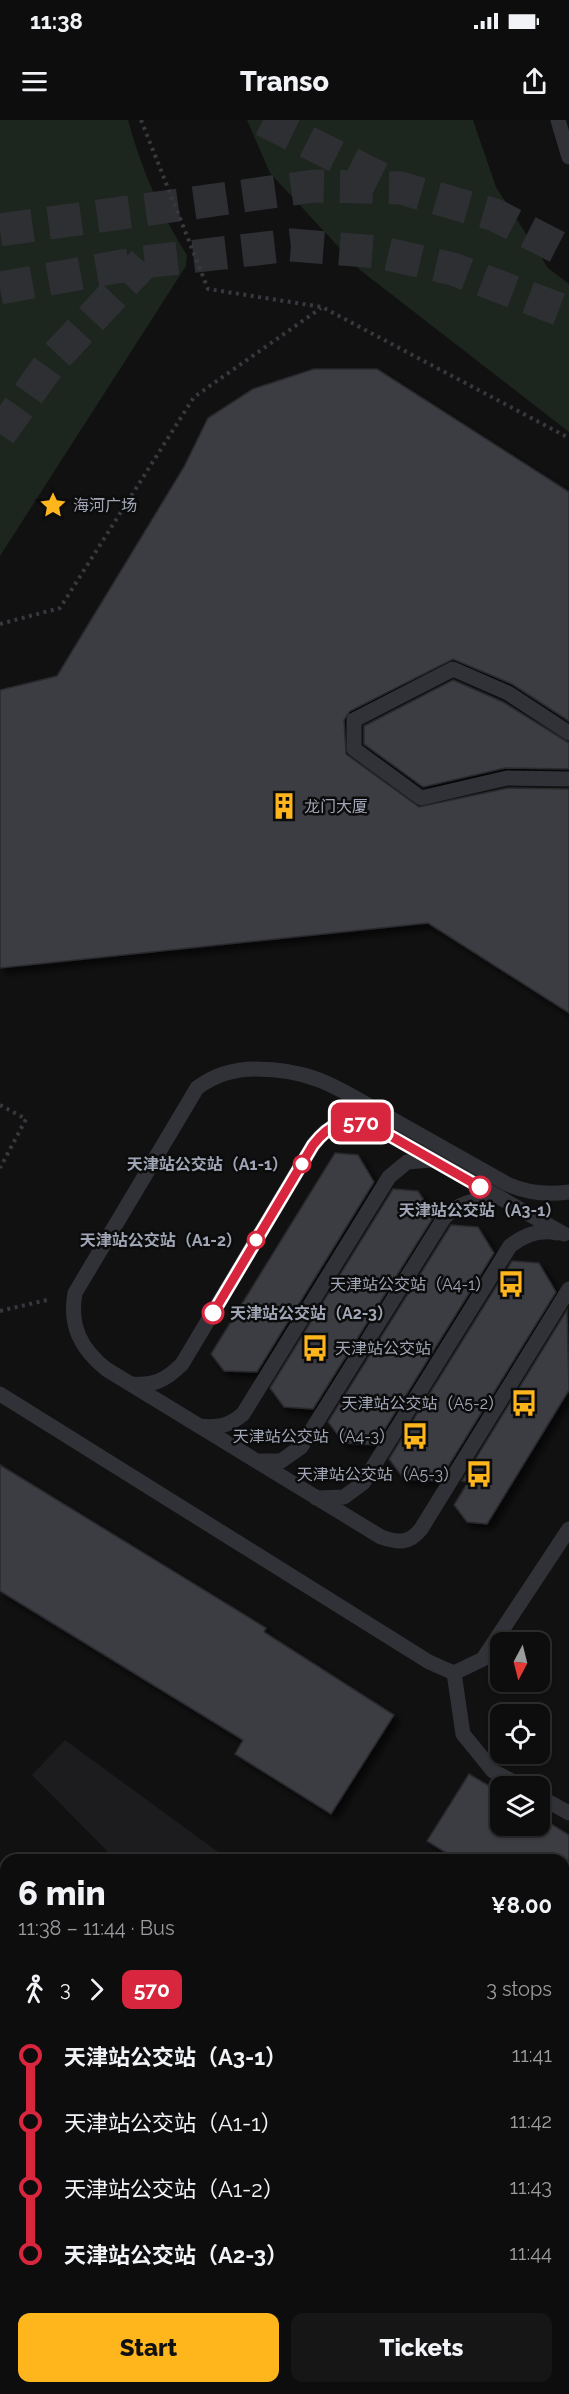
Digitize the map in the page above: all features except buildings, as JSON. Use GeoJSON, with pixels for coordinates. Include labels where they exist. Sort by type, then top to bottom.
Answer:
{"type":"FeatureCollection","features":[{"type":"Feature","properties":{"kind":"lane"},"geometry":{"type":"LineString","coordinates":[[558,120],[569,157]]}},
{"type":"Feature","properties":{"kind":"lane"},"geometry":{"type":"LineString","coordinates":[[569,733],[508,693],[453,669],[354,720],[354,749],[421,798],[507,778],[569,779]]}},
{"type":"Feature","properties":{"kind":"lane"},"geometry":{"type":"LineString","coordinates":[[569,1192],[540,1193],[507,1184],[347,1092],[303,1072],[286,1069],[247,1069],[222,1074],[208,1079],[197,1089],[75,1293],[72,1310],[74,1323],[83,1346],[91,1358],[129,1384],[381,1538],[402,1542],[412,1539],[569,1289]]}},
{"type":"Feature","properties":{"kind":"lane"},"geometry":{"type":"LineString","coordinates":[[129,1384],[147,1386],[159,1383],[182,1364],[313,1145],[328,1128],[346,1121],[358,1121],[373,1126],[495,1197],[567,1235]]}},
{"type":"Feature","properties":{"kind":"lane"},"geometry":{"type":"LineString","coordinates":[[199,1426],[216,1428],[231,1424],[243,1414],[282,1355],[389,1177],[407,1162],[432,1160]]}},
{"type":"Feature","properties":{"kind":"lane"},"geometry":{"type":"LineString","coordinates":[[256,1461],[281,1461],[302,1447],[444,1218],[453,1208],[465,1202],[495,1197]]}},
{"type":"Feature","properties":{"kind":"lane"},"geometry":{"type":"LineString","coordinates":[[316,1498],[344,1497],[363,1483],[510,1246],[527,1235],[539,1232],[567,1235]]}},
{"type":"Feature","properties":{"kind":"lane"},"geometry":{"type":"LineString","coordinates":[[0,1394],[429,1662],[454,1673],[483,1659],[569,1529]]}},
{"type":"Feature","properties":{"kind":"lane"},"geometry":{"type":"LineString","coordinates":[[454,1673],[463,1734],[493,1771],[502,1776]]}},
{"type":"Feature","properties":{"kind":"lane"},"geometry":{"type":"LineString","coordinates":[[550,1803],[569,1813]]}},
{"type":"Feature","properties":{"kind":"path"},"geometry":{"type":"LineString","coordinates":[[141,120],[208,289],[322,307],[569,438]]}},
{"type":"Feature","properties":{"kind":"path"},"geometry":{"type":"LineString","coordinates":[[0,624],[60,608],[194,397],[322,307]]}},
{"type":"Feature","properties":{"kind":"path"},"geometry":{"type":"LineString","coordinates":[[0,1105],[26,1119],[0,1168]]}},
{"type":"Feature","properties":{"kind":"path"},"geometry":{"type":"LineString","coordinates":[[0,1311],[75,1293]]}},
{"type":"Feature","properties":{"kind":"shaded area"},"geometry":{"type":"Polygon","coordinates":[[[0,120],[128,120],[152,190],[187,255],[186,266],[0,556],[0,120]]]}},
{"type":"Feature","properties":{"kind":"shaded area"},"geometry":{"type":"Polygon","coordinates":[[[247,120],[473,120],[496,187],[548,268],[569,284],[569,432],[360,270],[270,173],[247,120]]]}},
{"type":"Feature","properties":{"kind":"shaded area"},"geometry":{"type":"Polygon","coordinates":[[[65,1740],[221,1854],[110,1854],[32,1775],[65,1740]]]}},
{"type":"Feature","properties":{"kind":"tunnel"},"geometry":{"type":"LineString","coordinates":[[263,120],[392,184]]}},
{"type":"Feature","properties":{"kind":"tunnel"},"geometry":{"type":"LineString","coordinates":[[0,230],[314,186],[401,188],[495,215],[569,253]]}},
{"type":"Feature","properties":{"kind":"tunnel"},"geometry":{"type":"LineString","coordinates":[[0,288],[144,262],[291,245],[379,252],[453,269],[569,313]]}},
{"type":"Feature","properties":{"kind":"tunnel"},"geometry":{"type":"LineString","coordinates":[[0,434],[51,362],[144,262]]}},
{"type":"Feature","properties":{"kind":"bus line","name":"570"},"geometry":{"type":"LineString","coordinates":[[213,1313],[313,1145],[322,1132],[333,1124],[358,1121],[373,1126],[480,1187]]}},
{"type":"Feature","properties":{"kind":"place","name":"海河广场"},"geometry":{"type":"Point","coordinates":[53,505]}},
{"type":"Feature","properties":{"kind":"place","name":"龙门大厦"},"geometry":{"type":"Point","coordinates":[284,806]}},
{"type":"Feature","properties":{"kind":"place","name":"天津站公交站（A1-1）"},"geometry":{"type":"Point","coordinates":[302,1164]}},
{"type":"Feature","properties":{"kind":"place","name":"天津站公交站（A3-1）"},"geometry":{"type":"Point","coordinates":[480,1187]}},
{"type":"Feature","properties":{"kind":"place","name":"天津站公交站（A1-2）"},"geometry":{"type":"Point","coordinates":[256,1240]}},
{"type":"Feature","properties":{"kind":"place","name":"天津站公交站（A4-1）"},"geometry":{"type":"Point","coordinates":[511,1284]}},
{"type":"Feature","properties":{"kind":"place","name":"天津站公交站（A2-3）"},"geometry":{"type":"Point","coordinates":[213,1313]}},
{"type":"Feature","properties":{"kind":"place","name":"天津站公交站"},"geometry":{"type":"Point","coordinates":[315,1348]}},
{"type":"Feature","properties":{"kind":"place","name":"天津站公交站（A5-2）"},"geometry":{"type":"Point","coordinates":[524,1403]}},
{"type":"Feature","properties":{"kind":"place","name":"天津站公交站（A4-3）"},"geometry":{"type":"Point","coordinates":[415,1436]}},
{"type":"Feature","properties":{"kind":"place","name":"天津站公交站（A5-3）"},"geometry":{"type":"Point","coordinates":[479,1474]}}]}
